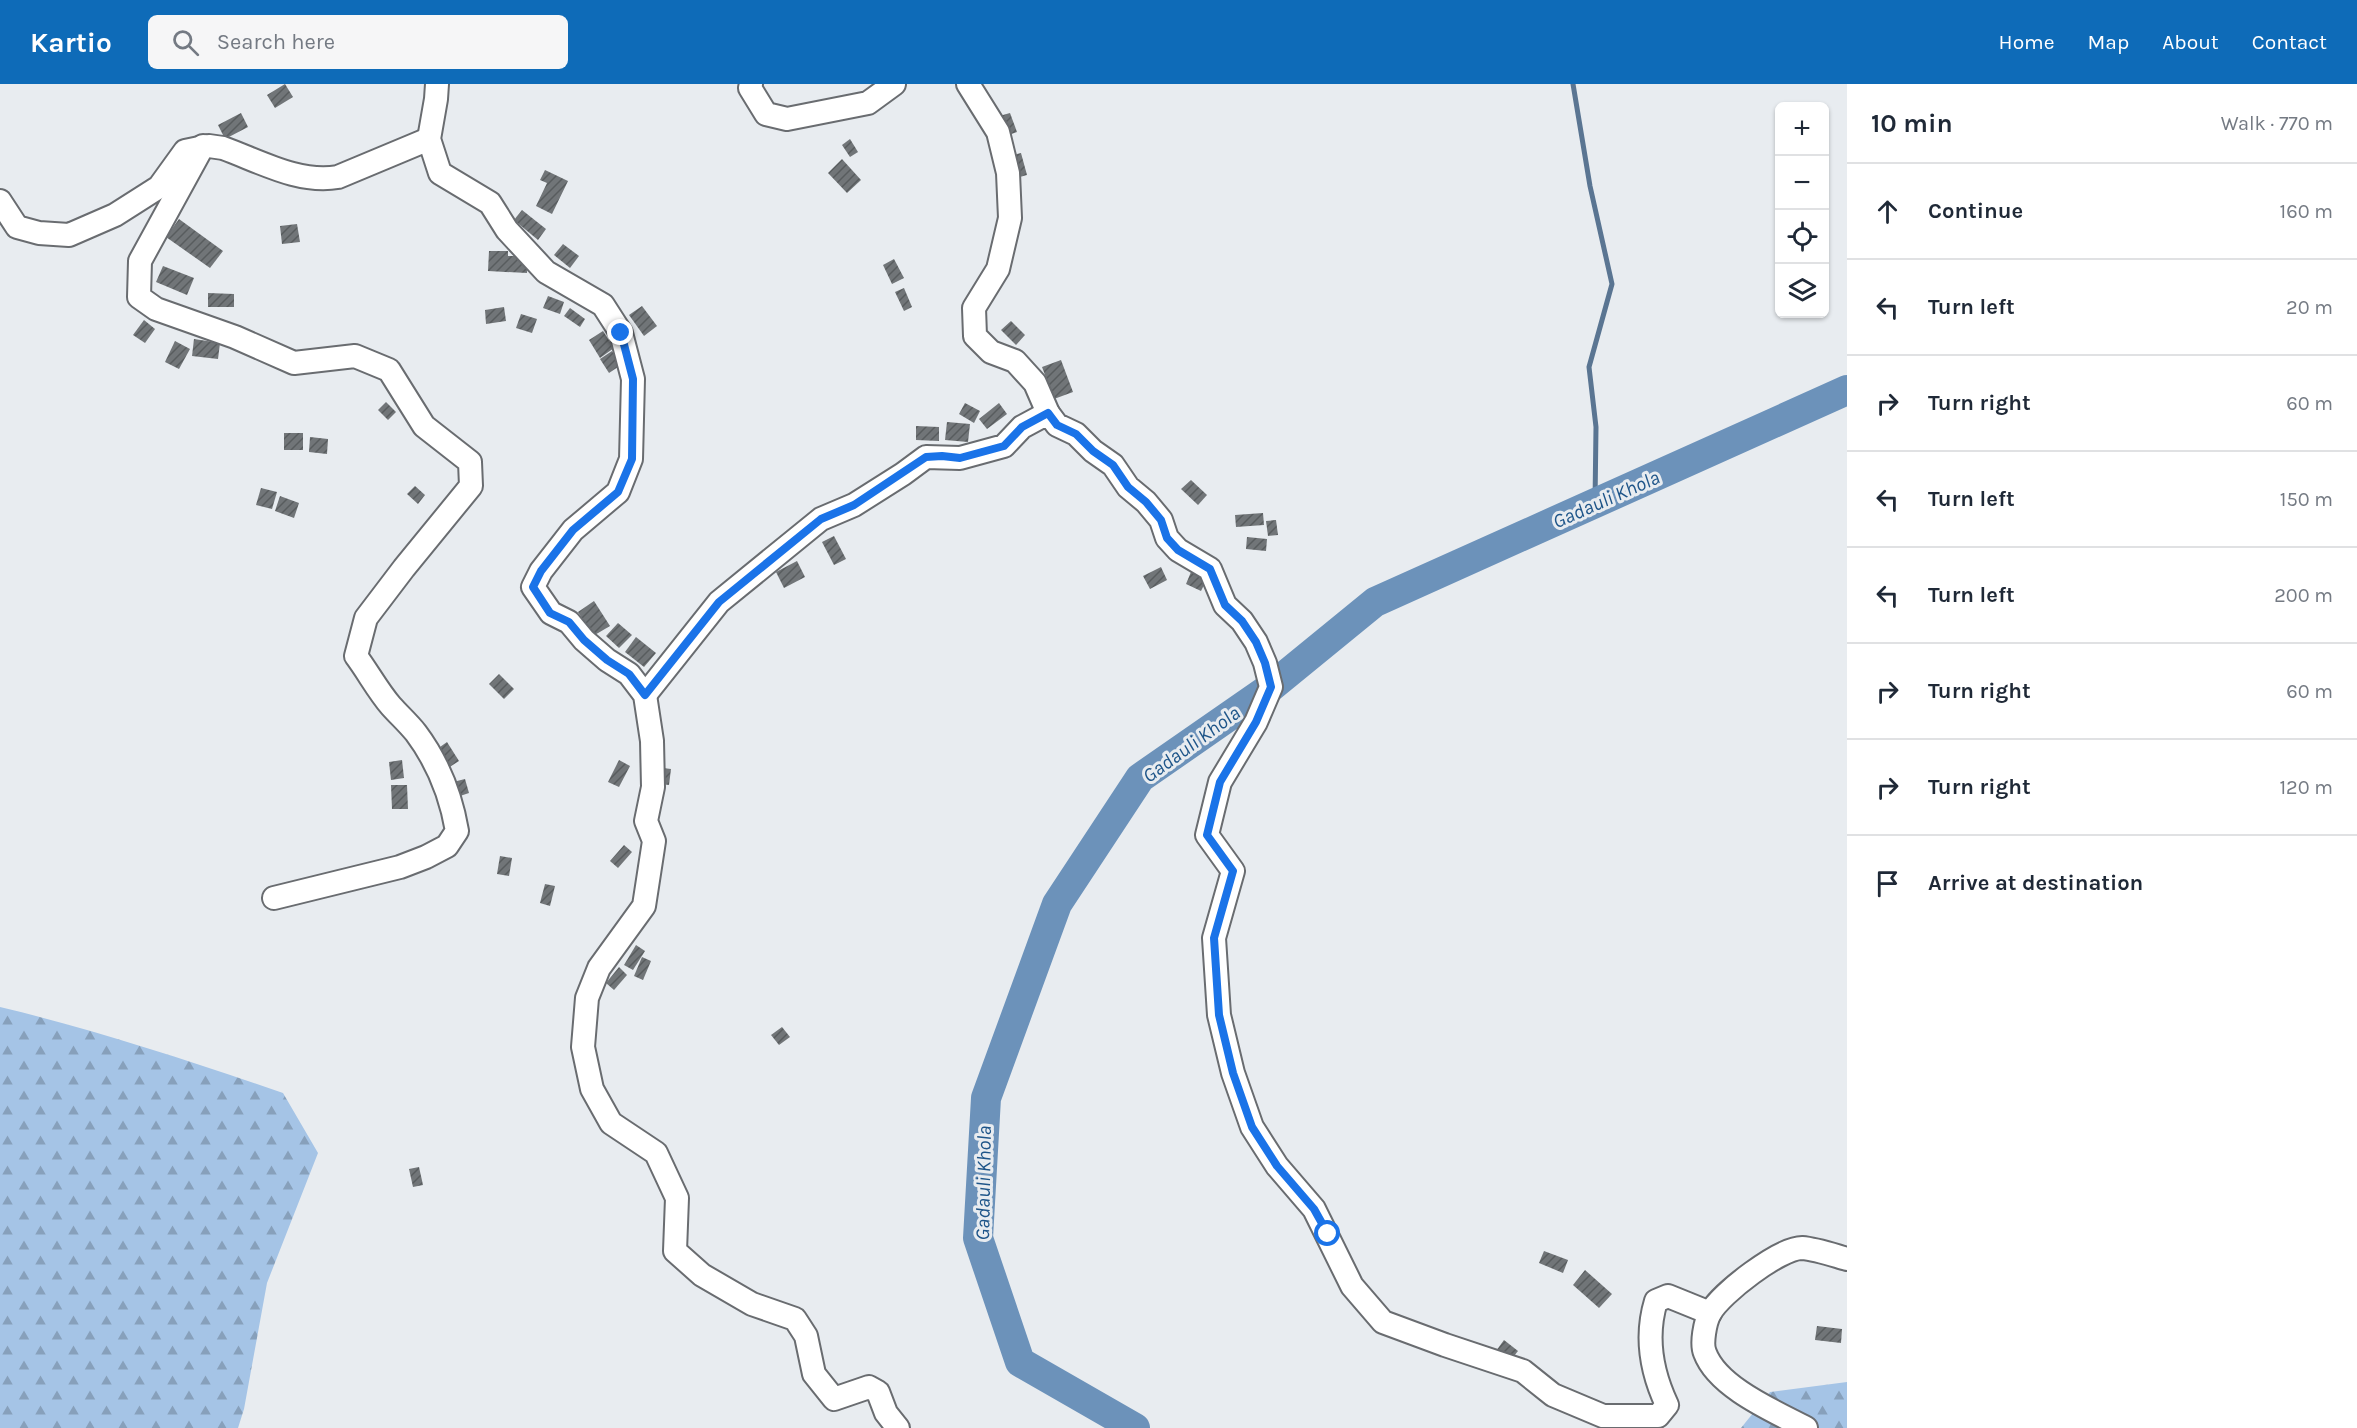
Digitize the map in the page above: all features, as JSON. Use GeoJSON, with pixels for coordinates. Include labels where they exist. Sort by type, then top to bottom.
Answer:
{"type":"FeatureCollection","features":[{"type":"Feature","properties":{"kind":"street"},"geometry":{"type":"LineString","coordinates":[[436,84],[436,99],[429,140],[440,173],[490,203],[507,230],[546,272],[603,305],[621,333],[633,379],[632,459],[618,492],[573,530],[541,571],[533,587],[550,613],[569,622],[584,640],[607,660],[629,674],[645,695],[652,741],[653,787],[646,820],[654,841],[644,906],[599,968],[586,998],[583,1047],[592,1089],[611,1122],[656,1153],[677,1198],[675,1251],[702,1275],[752,1304],[795,1319],[806,1336],[814,1374],[834,1399],[869,1386],[878,1392],[886,1413],[898,1428]]}},
{"type":"Feature","properties":{"kind":"street"},"geometry":{"type":"LineString","coordinates":[[752,84],[750,88],[766,114],[787,118],[868,104],[894,84]]}},
{"type":"Feature","properties":{"kind":"street"},"geometry":{"type":"LineString","coordinates":[[968,84],[998,132],[1008,173],[1010,218],[998,269],[974,308],[975,336],[991,352],[1015,361],[1035,383],[1048,413],[1057,425],[1076,434],[1093,451],[1113,465],[1128,487],[1146,502],[1161,520],[1167,538],[1178,550],[1210,569],[1225,605],[1242,621],[1256,642],[1265,663],[1271,687],[1256,722],[1220,782],[1207,835],[1233,871],[1214,938],[1219,1015],[1233,1073],[1252,1127],[1277,1166],[1314,1209],[1352,1286],[1383,1322],[1522,1371],[1553,1395],[1603,1416],[1658,1416],[1667,1405],[1651,1362],[1651,1315],[1656,1301],[1668,1296],[1710,1313]]}},
{"type":"Feature","properties":{"kind":"street"},"geometry":{"type":"LineString","coordinates":[[0,201],[16,227],[39,233],[69,235],[115,215],[159,187],[185,151],[203,146],[223,148],[305,177],[325,179],[338,177],[429,140]]}},
{"type":"Feature","properties":{"kind":"street"},"geometry":{"type":"LineString","coordinates":[[203,146],[140,261],[139,297],[156,309],[235,337],[294,363],[355,356],[389,370],[424,426],[470,462],[471,486],[366,618],[356,656],[389,704],[415,732],[425,747],[438,770],[453,809],[457,831],[447,846],[400,867],[274,898]]}},
{"type":"Feature","properties":{"kind":"street"},"geometry":{"type":"LineString","coordinates":[[645,695],[719,602],[821,519],[854,505],[926,457],[960,458],[1004,446],[1022,427],[1048,413]]}},
{"type":"Feature","properties":{"kind":"street"},"geometry":{"type":"LineString","coordinates":[[1806,1428],[1764,1408],[1742,1393],[1712,1365],[1704,1352],[1704,1336],[1710,1313],[1738,1282],[1774,1260],[1801,1248],[1847,1259]]}},
{"type":"Feature","properties":{"kind":"green space"},"geometry":{"type":"Polygon","coordinates":[[[0,1007],[143,1047],[283,1093],[318,1153],[267,1283],[244,1409],[238,1428],[0,1428],[0,1007]]]}},
{"type":"Feature","properties":{"kind":"green space"},"geometry":{"type":"Polygon","coordinates":[[[1847,1382],[1847,1428],[1741,1428],[1770,1392],[1847,1382]]]}},
{"type":"Feature","properties":{"kind":"building"},"geometry":{"type":"Polygon","coordinates":[[[285,84],[293,97],[275,108],[267,95],[285,84]]]}},
{"type":"Feature","properties":{"kind":"building"},"geometry":{"type":"Polygon","coordinates":[[[241,113],[248,127],[225,139],[218,125],[241,113]]]}},
{"type":"Feature","properties":{"kind":"building"},"geometry":{"type":"Polygon","coordinates":[[[1010,113],[1017,132],[1003,137],[996,117],[1010,113]]]}},
{"type":"Feature","properties":{"kind":"building"},"geometry":{"type":"Polygon","coordinates":[[[850,139],[858,152],[850,157],[842,145],[850,139]]]}},
{"type":"Feature","properties":{"kind":"building"},"geometry":{"type":"Polygon","coordinates":[[[1021,153],[1027,175],[1016,178],[1010,156],[1021,153]]]}},
{"type":"Feature","properties":{"kind":"building"},"geometry":{"type":"Polygon","coordinates":[[[842,159],[861,180],[847,193],[828,173],[842,159]]]}},
{"type":"Feature","properties":{"kind":"building"},"geometry":{"type":"Polygon","coordinates":[[[545,170],[568,181],[552,214],[536,206],[547,183],[540,180],[545,170]]]}},
{"type":"Feature","properties":{"kind":"building"},"geometry":{"type":"Polygon","coordinates":[[[522,210],[546,229],[538,240],[514,220],[522,210]]]}},
{"type":"Feature","properties":{"kind":"building"},"geometry":{"type":"Polygon","coordinates":[[[179,219],[223,251],[210,268],[166,237],[179,219]]]}},
{"type":"Feature","properties":{"kind":"building"},"geometry":{"type":"Polygon","coordinates":[[[297,224],[300,242],[282,244],[280,226],[297,224]]]}},
{"type":"Feature","properties":{"kind":"building"},"geometry":{"type":"Polygon","coordinates":[[[563,244],[579,256],[570,268],[554,255],[563,244]]]}},
{"type":"Feature","properties":{"kind":"building"},"geometry":{"type":"Polygon","coordinates":[[[489,251],[508,251],[508,256],[527,256],[527,273],[488,271],[489,251]]]}},
{"type":"Feature","properties":{"kind":"building"},"geometry":{"type":"Polygon","coordinates":[[[894,259],[904,278],[892,284],[883,265],[894,259]]]}},
{"type":"Feature","properties":{"kind":"building"},"geometry":{"type":"Polygon","coordinates":[[[163,266],[194,278],[187,295],[156,282],[163,266]]]}},
{"type":"Feature","properties":{"kind":"building"},"geometry":{"type":"Polygon","coordinates":[[[904,288],[912,307],[904,311],[895,292],[904,288]]]}},
{"type":"Feature","properties":{"kind":"building"},"geometry":{"type":"Polygon","coordinates":[[[208,293],[234,294],[234,307],[208,307],[208,293]]]}},
{"type":"Feature","properties":{"kind":"building"},"geometry":{"type":"Polygon","coordinates":[[[548,296],[564,302],[560,314],[543,308],[548,296]]]}},
{"type":"Feature","properties":{"kind":"building"},"geometry":{"type":"Polygon","coordinates":[[[642,306],[657,326],[644,336],[629,315],[642,306]]]}},
{"type":"Feature","properties":{"kind":"building"},"geometry":{"type":"Polygon","coordinates":[[[504,307],[506,321],[486,324],[485,310],[504,307]]]}},
{"type":"Feature","properties":{"kind":"building"},"geometry":{"type":"Polygon","coordinates":[[[570,308],[585,319],[580,327],[564,316],[570,308]]]}},
{"type":"Feature","properties":{"kind":"building"},"geometry":{"type":"Polygon","coordinates":[[[521,314],[537,319],[532,333],[516,328],[521,314]]]}},
{"type":"Feature","properties":{"kind":"building"},"geometry":{"type":"Polygon","coordinates":[[[144,320],[155,329],[145,343],[133,335],[144,320]]]}},
{"type":"Feature","properties":{"kind":"building"},"geometry":{"type":"Polygon","coordinates":[[[1011,321],[1025,335],[1016,345],[1001,330],[1011,321]]]}},
{"type":"Feature","properties":{"kind":"building"},"geometry":{"type":"Polygon","coordinates":[[[603,331],[614,348],[600,358],[589,340],[603,331]]]}},
{"type":"Feature","properties":{"kind":"building"},"geometry":{"type":"Polygon","coordinates":[[[194,339],[220,343],[218,359],[192,356],[194,339]]]}},
{"type":"Feature","properties":{"kind":"building"},"geometry":{"type":"Polygon","coordinates":[[[175,341],[190,349],[179,369],[165,362],[175,341]]]}},
{"type":"Feature","properties":{"kind":"building"},"geometry":{"type":"Polygon","coordinates":[[[612,351],[621,365],[609,373],[600,359],[612,351]]]}},
{"type":"Feature","properties":{"kind":"building"},"geometry":{"type":"Polygon","coordinates":[[[1061,360],[1073,392],[1054,399],[1042,367],[1061,360]]]}},
{"type":"Feature","properties":{"kind":"building"},"geometry":{"type":"Polygon","coordinates":[[[386,402],[396,412],[388,420],[378,410],[386,402]]]}},
{"type":"Feature","properties":{"kind":"building"},"geometry":{"type":"Polygon","coordinates":[[[965,403],[980,411],[974,423],[959,414],[965,403]]]}},
{"type":"Feature","properties":{"kind":"building"},"geometry":{"type":"Polygon","coordinates":[[[999,403],[1007,414],[987,429],[979,419],[999,403]]]}},
{"type":"Feature","properties":{"kind":"building"},"geometry":{"type":"Polygon","coordinates":[[[947,422],[970,424],[968,442],[945,440],[947,422]]]}},
{"type":"Feature","properties":{"kind":"building"},"geometry":{"type":"Polygon","coordinates":[[[916,426],[939,427],[939,441],[916,440],[916,426]]]}},
{"type":"Feature","properties":{"kind":"building"},"geometry":{"type":"Polygon","coordinates":[[[284,433],[303,433],[303,450],[284,450],[284,433]]]}},
{"type":"Feature","properties":{"kind":"building"},"geometry":{"type":"Polygon","coordinates":[[[310,437],[328,439],[327,454],[309,452],[310,437]]]}},
{"type":"Feature","properties":{"kind":"building"},"geometry":{"type":"Polygon","coordinates":[[[1191,480],[1207,495],[1198,505],[1181,489],[1191,480]]]}},
{"type":"Feature","properties":{"kind":"building"},"geometry":{"type":"Polygon","coordinates":[[[415,486],[425,495],[418,504],[407,494],[415,486]]]}},
{"type":"Feature","properties":{"kind":"building"},"geometry":{"type":"Polygon","coordinates":[[[261,488],[277,492],[272,509],[256,505],[261,488]]]}},
{"type":"Feature","properties":{"kind":"building"},"geometry":{"type":"Polygon","coordinates":[[[280,496],[299,503],[294,518],[275,511],[280,496]]]}},
{"type":"Feature","properties":{"kind":"building"},"geometry":{"type":"Polygon","coordinates":[[[1263,513],[1264,525],[1236,527],[1235,515],[1263,513]]]}},
{"type":"Feature","properties":{"kind":"building"},"geometry":{"type":"Polygon","coordinates":[[[1276,520],[1278,535],[1268,536],[1266,521],[1276,520]]]}},
{"type":"Feature","properties":{"kind":"building"},"geometry":{"type":"Polygon","coordinates":[[[834,536],[846,559],[834,565],[822,542],[834,536]]]}},
{"type":"Feature","properties":{"kind":"building"},"geometry":{"type":"Polygon","coordinates":[[[1247,537],[1267,539],[1266,551],[1246,549],[1247,537]]]}},
{"type":"Feature","properties":{"kind":"building"},"geometry":{"type":"Polygon","coordinates":[[[797,561],[805,577],[784,588],[776,572],[797,561]]]}},
{"type":"Feature","properties":{"kind":"building"},"geometry":{"type":"Polygon","coordinates":[[[1161,567],[1167,580],[1150,589],[1143,576],[1161,567]]]}},
{"type":"Feature","properties":{"kind":"building"},"geometry":{"type":"Polygon","coordinates":[[[1191,572],[1207,579],[1201,591],[1186,584],[1191,572]]]}},
{"type":"Feature","properties":{"kind":"building"},"geometry":{"type":"Polygon","coordinates":[[[594,601],[610,626],[593,636],[578,612],[594,601]]]}},
{"type":"Feature","properties":{"kind":"building"},"geometry":{"type":"Polygon","coordinates":[[[618,623],[632,635],[619,648],[606,636],[618,623]]]}},
{"type":"Feature","properties":{"kind":"building"},"geometry":{"type":"Polygon","coordinates":[[[636,637],[656,653],[644,667],[625,652],[636,637]]]}},
{"type":"Feature","properties":{"kind":"building"},"geometry":{"type":"Polygon","coordinates":[[[499,674],[514,689],[504,699],[489,684],[499,674]]]}},
{"type":"Feature","properties":{"kind":"building"},"geometry":{"type":"Polygon","coordinates":[[[447,742],[459,761],[445,770],[433,752],[447,742]]]}},
{"type":"Feature","properties":{"kind":"building"},"geometry":{"type":"Polygon","coordinates":[[[402,760],[404,778],[391,780],[389,762],[402,760]]]}},
{"type":"Feature","properties":{"kind":"building"},"geometry":{"type":"Polygon","coordinates":[[[619,760],[630,766],[619,787],[608,782],[619,760]]]}},
{"type":"Feature","properties":{"kind":"building"},"geometry":{"type":"Polygon","coordinates":[[[663,768],[671,769],[669,785],[661,784],[663,768]]]}},
{"type":"Feature","properties":{"kind":"building"},"geometry":{"type":"Polygon","coordinates":[[[465,779],[469,793],[457,797],[453,782],[465,779]]]}},
{"type":"Feature","properties":{"kind":"building"},"geometry":{"type":"Polygon","coordinates":[[[391,785],[407,785],[408,809],[392,809],[391,785]]]}},
{"type":"Feature","properties":{"kind":"building"},"geometry":{"type":"Polygon","coordinates":[[[624,845],[632,852],[618,868],[610,861],[624,845]]]}},
{"type":"Feature","properties":{"kind":"building"},"geometry":{"type":"Polygon","coordinates":[[[500,856],[512,858],[509,876],[497,874],[500,856]]]}},
{"type":"Feature","properties":{"kind":"building"},"geometry":{"type":"Polygon","coordinates":[[[545,884],[555,886],[550,906],[540,903],[545,884]]]}},
{"type":"Feature","properties":{"kind":"building"},"geometry":{"type":"Polygon","coordinates":[[[636,945],[645,951],[633,970],[624,965],[636,945]]]}},
{"type":"Feature","properties":{"kind":"building"},"geometry":{"type":"Polygon","coordinates":[[[642,957],[651,961],[643,980],[634,976],[642,957]]]}},
{"type":"Feature","properties":{"kind":"building"},"geometry":{"type":"Polygon","coordinates":[[[619,967],[627,975],[614,990],[606,983],[619,967]]]}},
{"type":"Feature","properties":{"kind":"building"},"geometry":{"type":"Polygon","coordinates":[[[782,1027],[790,1037],[779,1045],[771,1035],[782,1027]]]}},
{"type":"Feature","properties":{"kind":"building"},"geometry":{"type":"Polygon","coordinates":[[[419,1167],[423,1185],[413,1187],[409,1169],[419,1167]]]}},
{"type":"Feature","properties":{"kind":"building"},"geometry":{"type":"Polygon","coordinates":[[[1544,1251],[1568,1260],[1563,1273],[1539,1263],[1544,1251]]]}},
{"type":"Feature","properties":{"kind":"building"},"geometry":{"type":"Polygon","coordinates":[[[1585,1270],[1612,1294],[1599,1308],[1573,1285],[1585,1270]]]}},
{"type":"Feature","properties":{"kind":"building"},"geometry":{"type":"Polygon","coordinates":[[[1817,1326],[1842,1329],[1841,1343],[1815,1340],[1817,1326]]]}},
{"type":"Feature","properties":{"kind":"building"},"geometry":{"type":"Polygon","coordinates":[[[1504,1340],[1518,1351],[1510,1361],[1496,1351],[1504,1340]]]}},
{"type":"Feature","properties":{"kind":"waterway"},"geometry":{"type":"LineString","coordinates":[[1573,84],[1590,186],[1612,284],[1589,367],[1596,427],[1595,503]]}},
{"type":"Feature","properties":{"kind":"waterway","name":"Gadauli Khola"},"geometry":{"type":"LineString","coordinates":[[1135,1428],[1020,1362],[978,1238],[986,1098],[1057,904],[1140,778],[1271,687],[1375,602],[1847,390]]}},
{"type":"Feature","properties":{"kind":"route"},"geometry":{"type":"LineString","coordinates":[[621,333],[633,379],[632,459],[618,492],[573,530],[541,571],[533,587],[550,613],[569,622],[584,640],[607,660],[629,674],[645,695],[719,602],[821,519],[854,505],[926,457],[960,458],[1004,446],[1022,427],[1048,413],[1057,425],[1076,434],[1093,451],[1113,465],[1128,487],[1146,502],[1161,520],[1167,538],[1178,550],[1210,569],[1225,605],[1242,621],[1256,642],[1265,663],[1271,687],[1256,722],[1220,782],[1207,835],[1233,871],[1214,938],[1219,1015],[1233,1073],[1252,1127],[1277,1166],[1314,1209],[1328,1234]]}}]}
